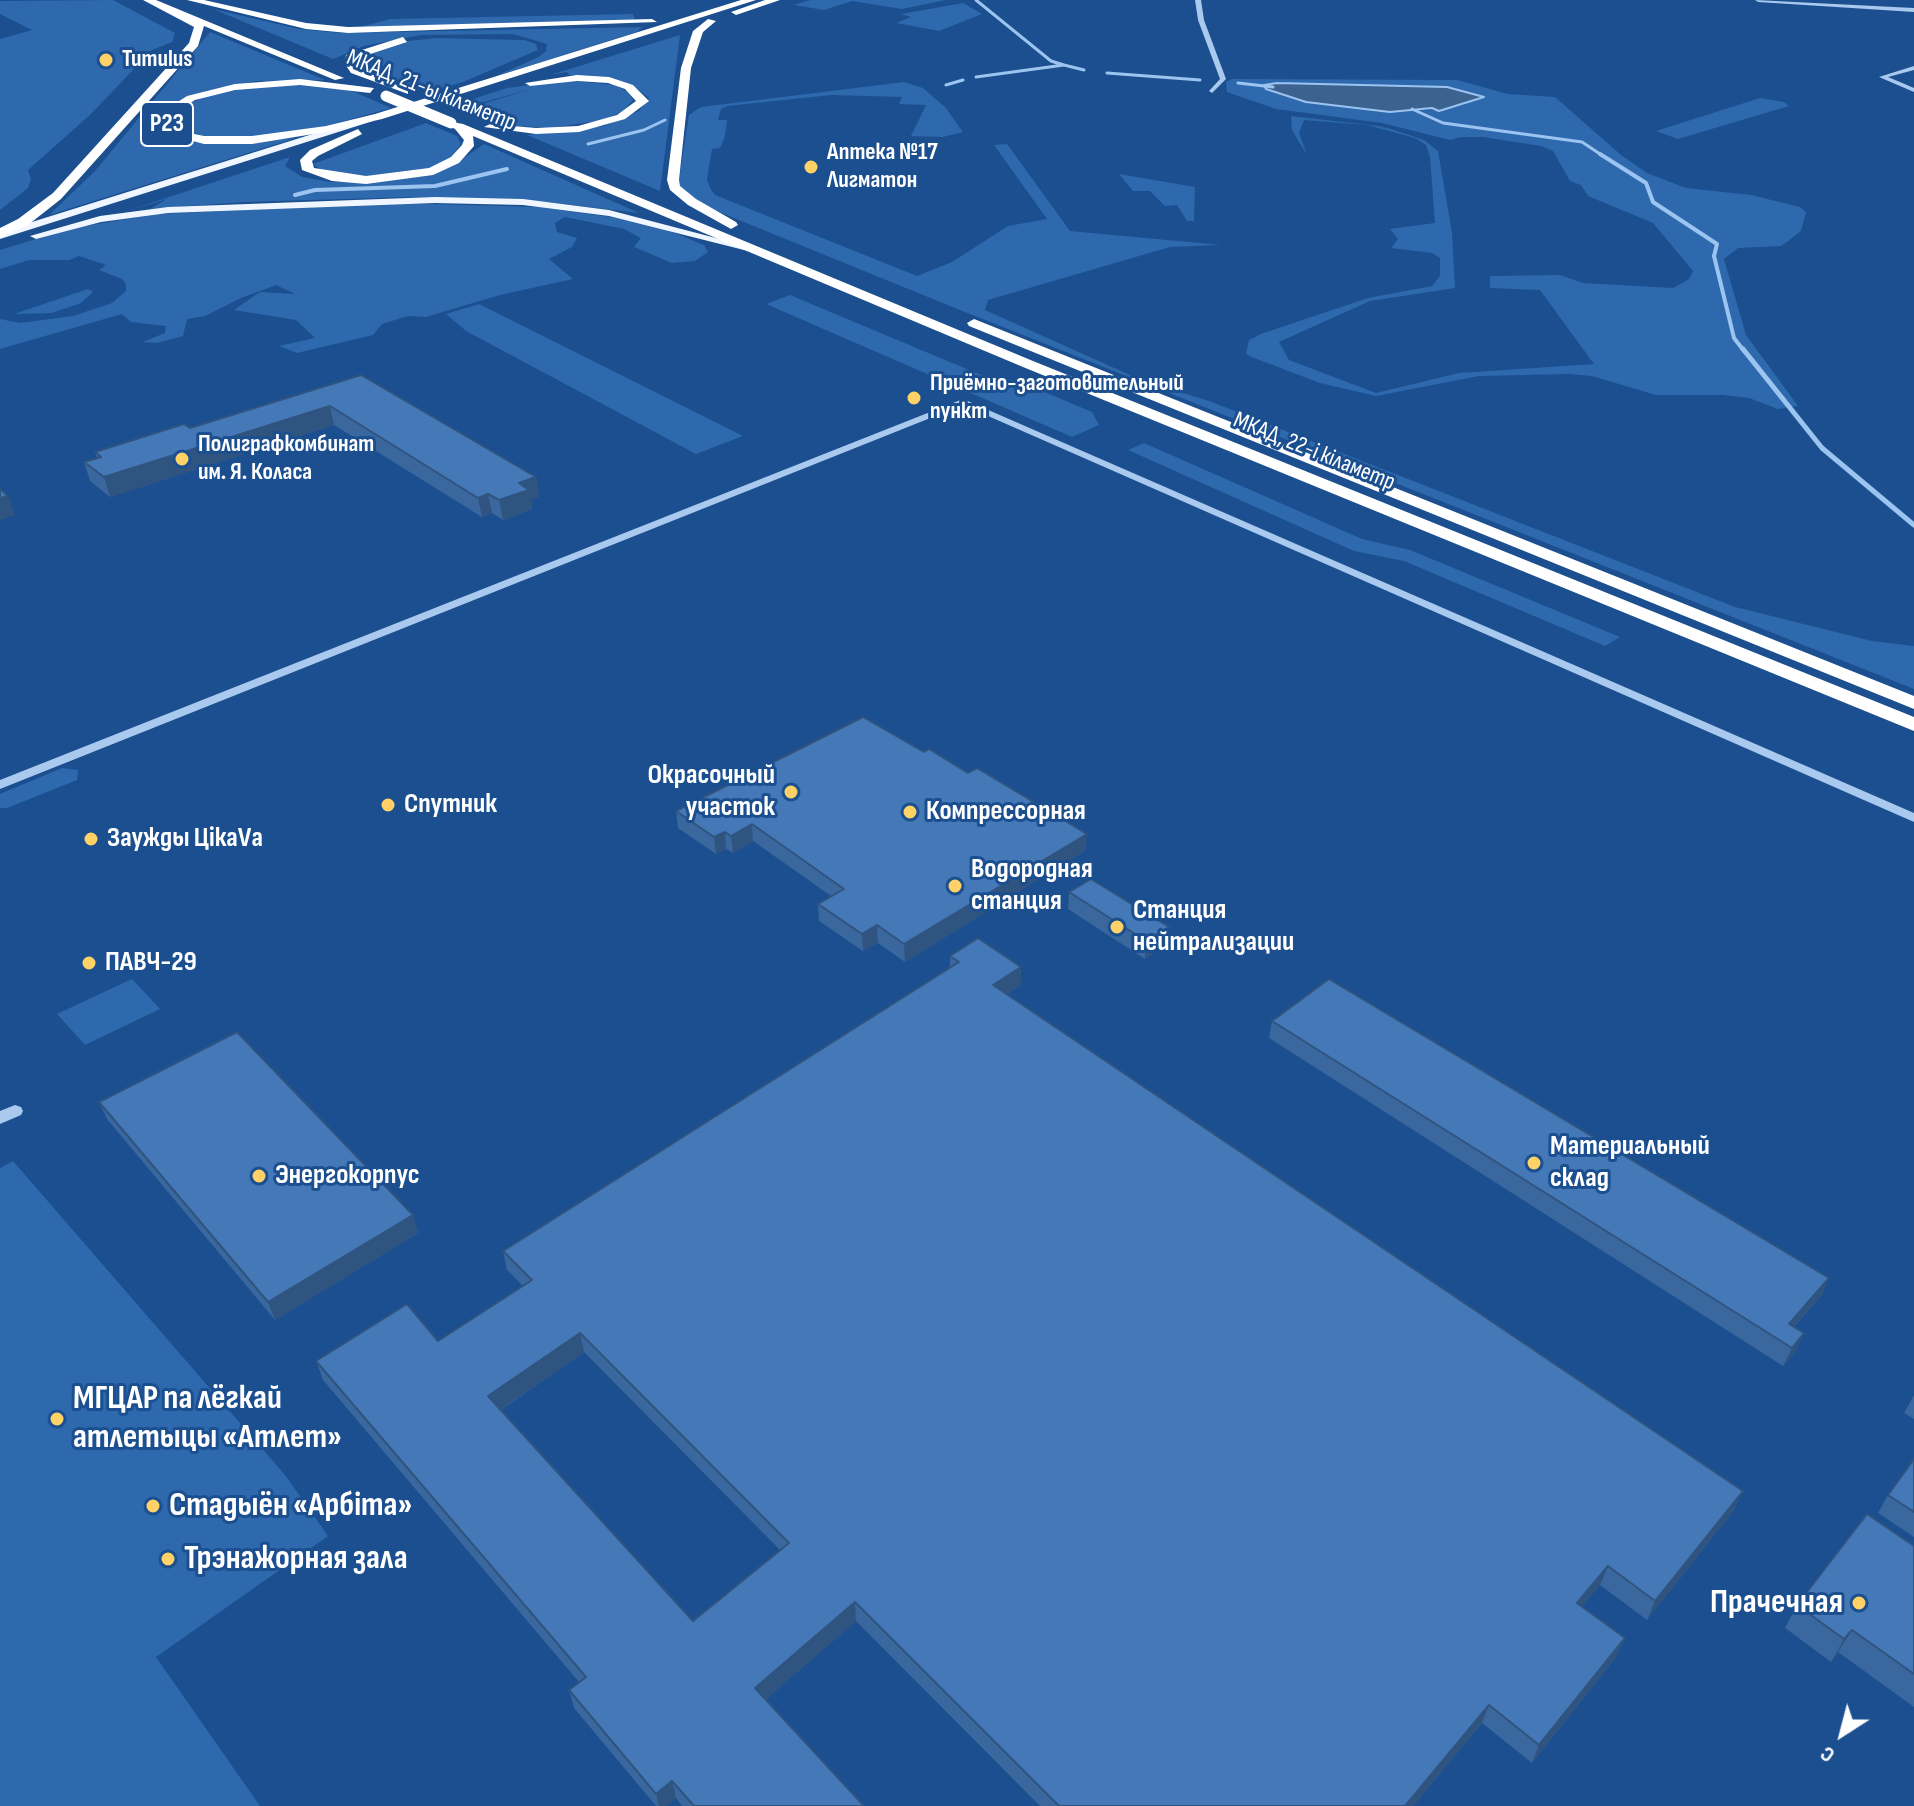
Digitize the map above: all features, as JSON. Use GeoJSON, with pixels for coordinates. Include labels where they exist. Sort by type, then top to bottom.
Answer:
{"type":"FeatureCollection","features":[{"type":"Feature","properties":{"kind":"highway","name":"МКАД, 21-ы кіламетр"},"geometry":{"type":"LineString","coordinates":[[148,0],[175,6],[364,75],[404,92],[459,122],[490,127],[731,225]]}},
{"type":"Feature","properties":{"kind":"highway","name":"Р23"},"geometry":{"type":"LineString","coordinates":[[192,0],[306,26],[348,30],[585,26],[710,17]]}},
{"type":"Feature","properties":{"kind":"highway","name":"Р23"},"geometry":{"type":"LineString","coordinates":[[370,90],[311,82],[235,87],[191,98],[171,111],[166,122],[175,133],[187,137],[230,141],[293,135],[398,115],[480,93],[710,17],[751,0]]}},
{"type":"Feature","properties":{"kind":"highway","name":"Р23"},"geometry":{"type":"LineString","coordinates":[[441,97],[775,0]]}},
{"type":"Feature","properties":{"kind":"highway","name":"МКАД, 21-ы кіламетр"},"geometry":{"type":"LineString","coordinates":[[175,6],[370,90],[459,122],[696,226]]}},
{"type":"Feature","properties":{"kind":"highway","name":"Р23"},"geometry":{"type":"LineString","coordinates":[[0,234],[23,222],[57,196],[194,44],[199,26],[175,6]]}},
{"type":"Feature","properties":{"kind":"highway"},"geometry":{"type":"LineString","coordinates":[[710,17],[698,31],[686,68],[674,187],[692,202],[731,225],[902,294]]}},
{"type":"Feature","properties":{"kind":"highway"},"geometry":{"type":"LineString","coordinates":[[364,75],[350,64],[350,57],[385,43],[442,37],[527,39]]}},
{"type":"Feature","properties":{"kind":"highway","name":"Р23"},"geometry":{"type":"LineString","coordinates":[[459,122],[470,140],[468,146],[455,160],[433,171],[366,180],[332,177],[308,170],[308,157],[350,135],[541,53]]}},
{"type":"Feature","properties":{"kind":"highway","name":"Р23"},"geometry":{"type":"LineString","coordinates":[[480,93],[577,78],[619,83],[642,97],[631,112],[594,126],[536,131],[490,127]]}},
{"type":"Feature","properties":{"kind":"highway","name":"МКАД, 22-і кіламетр"},"geometry":{"type":"LineString","coordinates":[[696,226],[1914,725]]}},
{"type":"Feature","properties":{"kind":"highway","name":"МКАД, 22-і кіламетр"},"geometry":{"type":"LineString","coordinates":[[945,311],[1914,703]]}},
{"type":"Feature","properties":{"kind":"main road","name":"Р23"},"geometry":{"type":"LineString","coordinates":[[0,247],[57,217],[378,117]]}},
{"type":"Feature","properties":{"kind":"main road","name":"Р23"},"geometry":{"type":"LineString","coordinates":[[32,231],[70,224],[350,135]]}},
{"type":"Feature","properties":{"kind":"main road","name":"Р23"},"geometry":{"type":"LineString","coordinates":[[0,234],[168,210],[310,201],[435,200],[523,202],[609,213],[753,250]]}},
{"type":"Feature","properties":{"kind":"main road"},"geometry":{"type":"LineString","coordinates":[[57,217],[62,223],[70,224]]}},
{"type":"Feature","properties":{"kind":"street"},"geometry":{"type":"LineString","coordinates":[[1198,0],[1201,20],[1223,79],[1212,91]]}},
{"type":"Feature","properties":{"kind":"street"},"geometry":{"type":"LineString","coordinates":[[1758,0],[1914,10]]}},
{"type":"Feature","properties":{"kind":"street"},"geometry":{"type":"LineString","coordinates":[[1914,68],[1882,77],[1914,90]]}},
{"type":"Feature","properties":{"kind":"street"},"geometry":{"type":"LineString","coordinates":[[0,785],[963,402],[1914,818]]}},
{"type":"Feature","properties":{"kind":"shaded area"},"geometry":{"type":"Polygon","coordinates":[[[113,0],[175,33],[172,42],[152,50],[90,115],[28,170],[31,179],[28,188],[0,210],[0,39],[32,30],[0,14],[0,1],[113,0]]]}},
{"type":"Feature","properties":{"kind":"shaded area"},"geometry":{"type":"Polygon","coordinates":[[[810,0],[946,0],[902,9],[852,1],[824,10],[794,5],[810,0]]]}},
{"type":"Feature","properties":{"kind":"shaded area"},"geometry":{"type":"Polygon","coordinates":[[[963,3],[982,14],[939,31],[896,23],[911,17],[901,14],[963,3]]]}},
{"type":"Feature","properties":{"kind":"shaded area"},"geometry":{"type":"Polygon","coordinates":[[[213,9],[299,29],[340,33],[642,27],[637,32],[493,77],[537,58],[546,51],[547,44],[513,34],[421,35],[364,46],[333,59],[213,9]]]}},
{"type":"Feature","properties":{"kind":"shaded area"},"geometry":{"type":"Polygon","coordinates":[[[633,14],[635,21],[599,24],[353,29],[390,19],[633,14]]]}},
{"type":"Feature","properties":{"kind":"shaded area"},"geometry":{"type":"Polygon","coordinates":[[[210,32],[325,80],[256,81],[191,95],[160,113],[156,124],[162,133],[213,143],[296,138],[49,215],[95,171],[210,32]]]}},
{"type":"Feature","properties":{"kind":"shaded area"},"geometry":{"type":"Polygon","coordinates":[[[680,35],[660,191],[527,135],[604,126],[639,111],[649,98],[634,86],[569,75],[567,72],[550,75],[680,35]]]}},
{"type":"Feature","properties":{"kind":"shaded area"},"geometry":{"type":"Polygon","coordinates":[[[436,38],[524,40],[536,44],[538,50],[463,82],[430,92],[371,71],[355,59],[398,42],[436,38]]]}},
{"type":"Feature","properties":{"kind":"shaded area"},"geometry":{"type":"Polygon","coordinates":[[[1232,79],[1457,80],[1508,94],[1555,97],[1621,155],[1647,173],[1686,188],[1751,195],[1800,207],[1806,212],[1801,231],[1781,246],[1738,248],[1724,259],[1746,335],[1798,406],[1778,409],[1749,398],[1723,395],[1656,395],[1592,376],[1569,374],[1479,376],[1376,396],[1320,383],[1249,356],[1246,353],[1249,340],[1261,334],[1368,298],[1432,286],[1440,276],[1440,258],[1432,253],[1391,248],[1398,239],[1390,229],[1435,223],[1430,157],[1426,145],[1415,138],[1367,125],[1304,120],[1299,133],[1307,155],[1292,130],[1291,116],[1378,126],[1391,129],[1424,140],[1438,151],[1452,233],[1455,288],[1370,301],[1279,342],[1289,360],[1376,393],[1459,373],[1594,364],[1540,290],[1490,288],[1490,276],[1560,275],[1583,283],[1673,288],[1689,279],[1693,271],[1653,223],[1588,196],[1581,185],[1570,181],[1553,151],[1541,146],[1483,137],[1450,140],[1382,123],[1276,109],[1227,92],[1226,82],[1232,79]],[[1277,83],[1284,96],[1390,112],[1448,109],[1482,97],[1447,87],[1277,83]]]}},
{"type":"Feature","properties":{"kind":"shaded area"},"geometry":{"type":"Polygon","coordinates":[[[564,80],[615,85],[628,92],[633,100],[623,111],[604,120],[550,128],[507,125],[469,108],[535,88],[466,107],[458,104],[507,88],[564,80]]]}},
{"type":"Feature","properties":{"kind":"shaded area"},"geometry":{"type":"Polygon","coordinates":[[[904,82],[923,88],[945,107],[963,132],[943,137],[907,136],[911,136],[926,105],[899,104],[902,97],[831,95],[727,106],[721,109],[718,120],[727,120],[720,148],[712,149],[707,179],[710,188],[715,195],[917,276],[952,262],[1008,226],[1047,219],[994,145],[1007,144],[1070,231],[1221,245],[1170,247],[988,300],[985,310],[1141,380],[1209,401],[1735,607],[1872,641],[1914,646],[1914,689],[955,308],[707,207],[690,198],[678,186],[689,115],[701,107],[904,82]]]}},
{"type":"Feature","properties":{"kind":"shaded area"},"geometry":{"type":"Polygon","coordinates":[[[295,84],[343,87],[391,108],[330,125],[256,137],[207,138],[174,127],[174,115],[182,107],[204,97],[235,89],[295,84]]]}},
{"type":"Feature","properties":{"kind":"shaded area"},"geometry":{"type":"Polygon","coordinates":[[[1264,85],[1447,87],[1484,97],[1439,111],[1432,108],[1390,112],[1306,102],[1266,89],[1264,85]]]}},
{"type":"Feature","properties":{"kind":"shaded area"},"geometry":{"type":"Polygon","coordinates":[[[1760,98],[1784,102],[1789,106],[1678,139],[1656,131],[1760,98]]]}},
{"type":"Feature","properties":{"kind":"shaded area"},"geometry":{"type":"Polygon","coordinates":[[[426,123],[457,136],[461,144],[452,156],[427,170],[371,177],[324,172],[313,164],[426,123]]]}},
{"type":"Feature","properties":{"kind":"shaded area"},"geometry":{"type":"Polygon","coordinates":[[[484,144],[639,213],[548,202],[412,197],[244,202],[150,209],[167,199],[124,212],[290,157],[285,166],[302,177],[331,182],[373,182],[424,176],[461,160],[484,144]]]}},
{"type":"Feature","properties":{"kind":"shaded area"},"geometry":{"type":"Polygon","coordinates":[[[1119,174],[1195,187],[1194,221],[1187,221],[1177,205],[1165,206],[1150,191],[1133,191],[1119,174]]]}},
{"type":"Feature","properties":{"kind":"shaded area"},"geometry":{"type":"Polygon","coordinates":[[[394,203],[540,207],[611,217],[660,227],[704,245],[708,252],[695,261],[672,263],[634,247],[641,238],[624,229],[565,217],[555,223],[557,232],[577,238],[572,247],[549,259],[573,279],[500,295],[426,317],[408,316],[382,324],[373,335],[297,353],[279,346],[315,338],[296,320],[234,310],[260,292],[295,294],[276,285],[205,316],[187,319],[183,336],[157,343],[143,342],[165,333],[166,326],[131,322],[122,314],[0,349],[0,319],[20,323],[73,316],[112,303],[126,291],[126,284],[122,279],[99,270],[106,265],[79,256],[69,260],[29,260],[0,269],[0,250],[72,228],[158,214],[394,203]]]}},
{"type":"Feature","properties":{"kind":"shaded area"},"geometry":{"type":"Polygon","coordinates":[[[88,289],[93,292],[81,303],[52,313],[14,314],[88,289]]]}},
{"type":"Feature","properties":{"kind":"shaded area"},"geometry":{"type":"Polygon","coordinates":[[[790,295],[1000,383],[1047,393],[1092,412],[1099,425],[1072,437],[766,304],[790,295]]]}},
{"type":"Feature","properties":{"kind":"shaded area"},"geometry":{"type":"Polygon","coordinates":[[[479,304],[743,436],[696,454],[466,331],[446,314],[479,304]]]}},
{"type":"Feature","properties":{"kind":"shaded area"},"geometry":{"type":"Polygon","coordinates":[[[1144,443],[1362,539],[1410,550],[1620,637],[1605,646],[1404,561],[1354,551],[1128,450],[1144,443]]]}},
{"type":"Feature","properties":{"kind":"shaded area"},"geometry":{"type":"Polygon","coordinates":[[[62,768],[78,770],[77,780],[0,808],[0,794],[62,768]]]}},
{"type":"Feature","properties":{"kind":"shaded area"},"geometry":{"type":"Polygon","coordinates":[[[132,979],[160,1009],[85,1045],[57,1014],[132,979]]]}},
{"type":"Feature","properties":{"kind":"shaded area","name":"Стадыён «Арбіта»"},"geometry":{"type":"Polygon","coordinates":[[[13,1161],[285,1475],[328,1536],[156,1657],[260,1806],[0,1806],[0,1168],[13,1161]]]}},
{"type":"Feature","properties":{"kind":"building"},"geometry":{"type":"Polygon","coordinates":[[[361,375],[536,477],[519,483],[529,490],[499,500],[488,494],[478,498],[330,406],[104,477],[84,462],[101,457],[95,452],[184,424],[190,428],[361,375]]]}},
{"type":"Feature","properties":{"kind":"building"},"geometry":{"type":"Polygon","coordinates":[[[863,717],[924,752],[929,749],[968,773],[977,768],[1087,834],[904,944],[877,925],[862,934],[818,904],[844,889],[752,824],[731,836],[725,832],[714,837],[676,811],[863,717]]]}},
{"type":"Feature","properties":{"kind":"building"},"geometry":{"type":"Polygon","coordinates":[[[1091,879],[1169,927],[1146,941],[1069,892],[1091,879]]]}},
{"type":"Feature","properties":{"kind":"building"},"geometry":{"type":"Polygon","coordinates":[[[978,938],[1021,967],[993,985],[1743,1491],[1655,1601],[1608,1566],[1577,1603],[1625,1638],[1539,1745],[1489,1705],[1405,1806],[1059,1806],[855,1602],[755,1688],[864,1806],[694,1806],[672,1781],[656,1794],[569,1690],[586,1677],[316,1361],[407,1304],[438,1341],[532,1280],[503,1251],[959,962],[950,956],[978,938]],[[580,1333],[488,1396],[693,1621],[789,1543],[580,1333]]]}},
{"type":"Feature","properties":{"kind":"building","name":"Материальный склад"},"geometry":{"type":"Polygon","coordinates":[[[1329,979],[1829,1278],[1789,1324],[1804,1333],[1792,1348],[1272,1021],[1329,979]]]}},
{"type":"Feature","properties":{"kind":"building","name":"Энергокорпус"},"geometry":{"type":"Polygon","coordinates":[[[237,1032],[413,1215],[268,1302],[99,1102],[237,1032]]]}},
{"type":"Feature","properties":{"kind":"building"},"geometry":{"type":"Polygon","coordinates":[[[1914,1459],[1914,1512],[1888,1495],[1914,1459]]]}},
{"type":"Feature","properties":{"kind":"building","name":"Прачечная"},"geometry":{"type":"Polygon","coordinates":[[[1867,1514],[1914,1546],[1914,1674],[1852,1630],[1844,1639],[1797,1605],[1867,1514]]]}},
{"type":"Feature","properties":{"kind":"waterway"},"geometry":{"type":"LineString","coordinates":[[976,0],[1051,61],[1064,65]]}},
{"type":"Feature","properties":{"kind":"waterway"},"geometry":{"type":"LineString","coordinates":[[976,77],[1064,65]]}},
{"type":"Feature","properties":{"kind":"waterway"},"geometry":{"type":"LineString","coordinates":[[1064,65],[1084,70]]}},
{"type":"Feature","properties":{"kind":"waterway"},"geometry":{"type":"LineString","coordinates":[[1107,73],[1200,80]]}},
{"type":"Feature","properties":{"kind":"waterway"},"geometry":{"type":"LineString","coordinates":[[946,85],[963,80]]}},
{"type":"Feature","properties":{"kind":"waterway"},"geometry":{"type":"LineString","coordinates":[[1238,83],[1273,87]]}},
{"type":"Feature","properties":{"kind":"waterway"},"geometry":{"type":"LineString","coordinates":[[1412,109],[1443,123],[1582,142],[1600,154]]}},
{"type":"Feature","properties":{"kind":"waterway"},"geometry":{"type":"LineString","coordinates":[[588,144],[644,130],[665,120]]}},
{"type":"Feature","properties":{"kind":"waterway"},"geometry":{"type":"LineString","coordinates":[[1600,154],[1646,183],[1653,202],[1717,244],[1714,256],[1734,338],[1744,351]]}},
{"type":"Feature","properties":{"kind":"waterway"},"geometry":{"type":"LineString","coordinates":[[295,195],[315,190],[435,186],[507,169]]}},
{"type":"Feature","properties":{"kind":"waterway"},"geometry":{"type":"LineString","coordinates":[[1743,349],[1822,448],[1914,525]]}},
{"type":"Feature","properties":{"kind":"place","name":"Tumulus"},"geometry":{"type":"Point","coordinates":[106,60]}},
{"type":"Feature","properties":{"kind":"place","name":"Аптека №17 Лигматон"},"geometry":{"type":"Point","coordinates":[811,167]}},
{"type":"Feature","properties":{"kind":"place","name":"Приёмно-заготовительный пункт"},"geometry":{"type":"Point","coordinates":[914,398]}},
{"type":"Feature","properties":{"kind":"place","name":"Полиграфкомбинат им. Я. Коласа"},"geometry":{"type":"Point","coordinates":[182,459]}},
{"type":"Feature","properties":{"kind":"place","name":"Окрасочный участок"},"geometry":{"type":"Point","coordinates":[791,792]}},
{"type":"Feature","properties":{"kind":"place","name":"Спутник"},"geometry":{"type":"Point","coordinates":[388,805]}},
{"type":"Feature","properties":{"kind":"place","name":"Компрессорная"},"geometry":{"type":"Point","coordinates":[910,812]}},
{"type":"Feature","properties":{"kind":"place","name":"Заужды ЦікаVа"},"geometry":{"type":"Point","coordinates":[91,839]}},
{"type":"Feature","properties":{"kind":"place","name":"Водородная станция"},"geometry":{"type":"Point","coordinates":[955,886]}},
{"type":"Feature","properties":{"kind":"place","name":"Станция нейтрализации"},"geometry":{"type":"Point","coordinates":[1117,927]}},
{"type":"Feature","properties":{"kind":"place","name":"ПАВЧ-29"},"geometry":{"type":"Point","coordinates":[89,963]}},
{"type":"Feature","properties":{"kind":"place","name":"Материальный склад"},"geometry":{"type":"Point","coordinates":[1534,1163]}},
{"type":"Feature","properties":{"kind":"place","name":"Энергокорпус"},"geometry":{"type":"Point","coordinates":[259,1176]}},
{"type":"Feature","properties":{"kind":"place","name":"МГЦАР па лёгкай атлетыцы «Атлет»"},"geometry":{"type":"Point","coordinates":[57,1419]}},
{"type":"Feature","properties":{"kind":"place","name":"Стадыён «Арбіта»"},"geometry":{"type":"Point","coordinates":[153,1506]}},
{"type":"Feature","properties":{"kind":"place","name":"Трэнажорная зала"},"geometry":{"type":"Point","coordinates":[168,1559]}},
{"type":"Feature","properties":{"kind":"place","name":"Прачечная"},"geometry":{"type":"Point","coordinates":[1859,1603]}}]}
